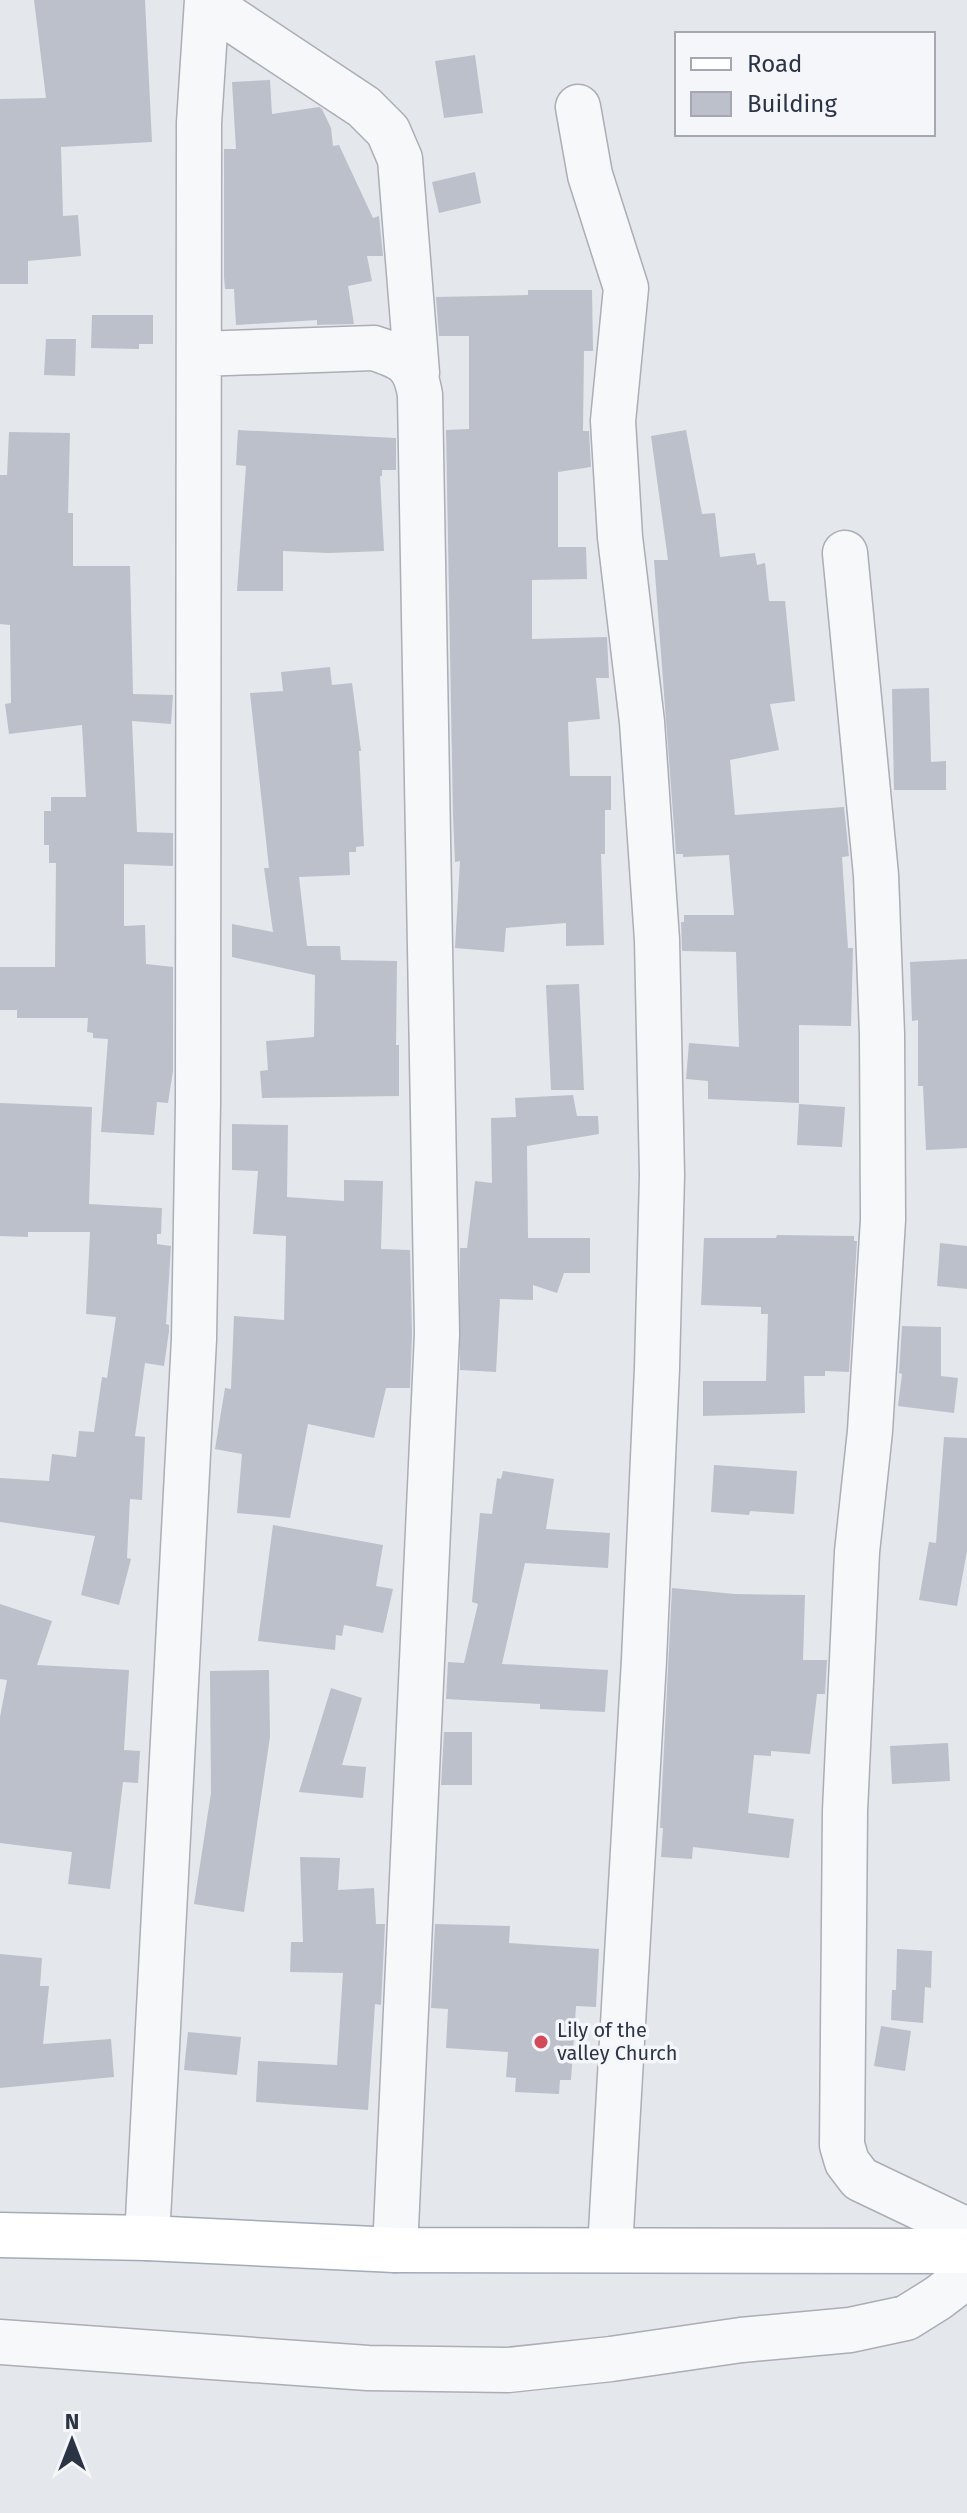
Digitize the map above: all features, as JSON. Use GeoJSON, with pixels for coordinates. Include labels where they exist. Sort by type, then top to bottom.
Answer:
{"type":"FeatureCollection","features":[{"type":"Feature","properties":{"kind":"main road"},"geometry":{"type":"LineString","coordinates":[[0,2235],[147,2238],[395,2250],[967,2251]]}},
{"type":"Feature","properties":{"kind":"street"},"geometry":{"type":"LineString","coordinates":[[147,2238],[194,1339],[198,1103],[199,123],[207,2],[364,107],[388,131],[400,159],[420,395],[437,1334],[395,2250]]}},
{"type":"Feature","properties":{"kind":"street"},"geometry":{"type":"LineString","coordinates":[[578,107],[590,175],[626,288],[613,421],[620,537],[642,722],[657,940],[662,1175],[645,1645],[610,2249]]}},
{"type":"Feature","properties":{"kind":"street"},"geometry":{"type":"LineString","coordinates":[[199,354],[374,348],[397,356],[417,373]]}},
{"type":"Feature","properties":{"kind":"street"},"geometry":{"type":"LineString","coordinates":[[845,553],[876,875],[882,1034],[883,1220],[870,1431],[857,1552],[846,1795],[842,2145],[847,2162],[860,2179],[967,2230]]}},
{"type":"Feature","properties":{"kind":"street"},"geometry":{"type":"LineString","coordinates":[[0,2342],[368,2368],[508,2370],[741,2340],[850,2330],[906,2318],[967,2276]]}},
{"type":"Feature","properties":{"kind":"building"},"geometry":{"type":"Polygon","coordinates":[[[34,0],[145,0],[152,142],[61,147],[63,216],[78,215],[81,256],[28,261],[28,284],[0,284],[0,99],[46,98],[34,0]]]}},
{"type":"Feature","properties":{"kind":"building"},"geometry":{"type":"Polygon","coordinates":[[[475,55],[483,113],[444,118],[435,61],[475,55]]]}},
{"type":"Feature","properties":{"kind":"building"},"geometry":{"type":"Polygon","coordinates":[[[270,80],[272,114],[322,109],[331,128],[333,146],[339,145],[373,218],[379,216],[383,256],[367,256],[372,281],[348,286],[354,324],[317,325],[317,320],[236,325],[234,289],[225,289],[224,277],[224,149],[236,149],[232,82],[270,80]]]}},
{"type":"Feature","properties":{"kind":"building"},"geometry":{"type":"Polygon","coordinates":[[[475,172],[481,203],[439,213],[432,182],[475,172]]]}},
{"type":"Feature","properties":{"kind":"building"},"geometry":{"type":"Polygon","coordinates":[[[528,290],[592,290],[593,351],[584,351],[583,431],[589,431],[591,467],[558,472],[558,547],[586,547],[587,579],[532,580],[532,639],[607,637],[609,678],[596,678],[600,719],[568,722],[570,776],[611,776],[611,810],[605,810],[605,854],[601,854],[604,945],[566,946],[566,923],[506,928],[504,952],[455,948],[460,861],[455,862],[453,816],[446,430],[469,429],[469,336],[439,336],[436,297],[528,295],[528,290]]]}},
{"type":"Feature","properties":{"kind":"building"},"geometry":{"type":"Polygon","coordinates":[[[92,315],[153,315],[153,344],[139,344],[139,349],[91,348],[92,315]]]}},
{"type":"Feature","properties":{"kind":"building"},"geometry":{"type":"Polygon","coordinates":[[[46,339],[76,339],[75,376],[44,375],[46,339]]]}},
{"type":"Feature","properties":{"kind":"building"},"geometry":{"type":"Polygon","coordinates":[[[238,430],[396,438],[396,470],[382,470],[380,476],[384,551],[283,551],[283,591],[237,591],[246,466],[236,465],[238,430]]]}},
{"type":"Feature","properties":{"kind":"building"},"geometry":{"type":"Polygon","coordinates":[[[686,430],[702,514],[715,513],[720,557],[755,553],[757,565],[765,563],[769,601],[785,601],[795,701],[770,704],[779,750],[730,760],[735,815],[844,807],[849,856],[842,857],[848,948],[853,948],[851,1026],[799,1025],[799,1103],[708,1099],[708,1081],[686,1079],[689,1043],[739,1047],[736,952],[682,951],[681,922],[684,922],[684,915],[734,915],[729,855],[683,857],[683,854],[676,854],[654,560],[668,560],[651,436],[686,430]]]}},
{"type":"Feature","properties":{"kind":"building"},"geometry":{"type":"Polygon","coordinates":[[[9,432],[70,433],[68,513],[73,513],[73,566],[130,566],[133,694],[173,695],[171,724],[132,721],[137,832],[173,833],[173,866],[124,864],[124,926],[145,925],[146,964],[173,967],[173,1071],[168,1103],[157,1102],[154,1135],[101,1132],[108,1039],[93,1038],[93,1033],[87,1032],[88,1018],[17,1018],[17,1010],[0,1010],[0,967],[55,967],[56,863],[49,863],[49,845],[44,845],[44,811],[51,811],[51,797],[86,797],[82,725],[9,734],[5,704],[11,703],[10,625],[0,624],[0,475],[7,475],[9,432]]]}},
{"type":"Feature","properties":{"kind":"building"},"geometry":{"type":"Polygon","coordinates":[[[330,667],[332,685],[352,683],[361,751],[364,846],[356,847],[356,852],[349,852],[350,875],[299,877],[307,946],[340,946],[341,960],[397,961],[399,1096],[262,1098],[260,1071],[268,1070],[266,1041],[314,1037],[315,975],[232,957],[232,924],[273,932],[264,868],[269,868],[250,693],[283,691],[281,672],[330,667]]]}},
{"type":"Feature","properties":{"kind":"building"},"geometry":{"type":"Polygon","coordinates":[[[929,688],[931,762],[946,761],[946,790],[894,790],[892,689],[929,688]]]}},
{"type":"Feature","properties":{"kind":"building"},"geometry":{"type":"Polygon","coordinates":[[[967,959],[967,1148],[926,1150],[923,1086],[918,1086],[918,1020],[912,1021],[910,962],[967,959]]]}},
{"type":"Feature","properties":{"kind":"building"},"geometry":{"type":"Polygon","coordinates":[[[579,984],[584,1090],[551,1090],[546,985],[579,984]]]}},
{"type":"Feature","properties":{"kind":"building"},"geometry":{"type":"Polygon","coordinates":[[[573,1095],[577,1116],[598,1116],[599,1134],[527,1146],[528,1238],[590,1238],[590,1273],[564,1273],[557,1293],[533,1285],[533,1300],[500,1299],[496,1372],[460,1370],[460,1248],[467,1248],[475,1181],[492,1183],[491,1118],[516,1117],[515,1098],[573,1095]]]}},
{"type":"Feature","properties":{"kind":"building"},"geometry":{"type":"Polygon","coordinates":[[[0,1103],[92,1107],[89,1204],[162,1208],[161,1234],[157,1234],[157,1244],[171,1246],[166,1324],[169,1331],[164,1366],[145,1363],[135,1436],[145,1437],[142,1500],[130,1499],[127,1558],[131,1559],[119,1605],[81,1595],[95,1536],[0,1522],[0,1478],[49,1481],[52,1454],[76,1457],[79,1431],[94,1432],[102,1377],[107,1378],[116,1317],[86,1314],[90,1232],[28,1232],[28,1237],[0,1236],[0,1103]]]}},
{"type":"Feature","properties":{"kind":"building"},"geometry":{"type":"Polygon","coordinates":[[[799,1104],[845,1107],[842,1147],[797,1145],[799,1104]]]}},
{"type":"Feature","properties":{"kind":"building"},"geometry":{"type":"Polygon","coordinates":[[[232,1124],[288,1125],[287,1197],[344,1201],[344,1180],[383,1181],[381,1249],[410,1250],[410,1388],[386,1388],[374,1438],[308,1424],[290,1518],[237,1513],[242,1454],[215,1449],[225,1388],[231,1389],[234,1316],[284,1320],[286,1236],[253,1234],[258,1171],[232,1170],[232,1124]]]}},
{"type":"Feature","properties":{"kind":"building"},"geometry":{"type":"Polygon","coordinates":[[[777,1235],[854,1236],[854,1241],[857,1241],[849,1372],[825,1371],[825,1376],[804,1376],[805,1413],[703,1416],[703,1381],[766,1381],[768,1314],[761,1314],[761,1307],[701,1305],[704,1238],[776,1238],[777,1235]]]}},
{"type":"Feature","properties":{"kind":"building"},"geometry":{"type":"Polygon","coordinates":[[[940,1243],[967,1246],[967,1289],[937,1286],[940,1243]]]}},
{"type":"Feature","properties":{"kind":"building"},"geometry":{"type":"Polygon","coordinates":[[[902,1326],[941,1327],[941,1376],[958,1378],[954,1413],[898,1406],[902,1326]]]}},
{"type":"Feature","properties":{"kind":"building"},"geometry":{"type":"Polygon","coordinates":[[[944,1437],[967,1438],[967,1551],[957,1606],[919,1600],[929,1542],[936,1543],[944,1437]]]}},
{"type":"Feature","properties":{"kind":"building"},"geometry":{"type":"Polygon","coordinates":[[[714,1465],[797,1471],[794,1514],[711,1512],[714,1465]]]}},
{"type":"Feature","properties":{"kind":"building"},"geometry":{"type":"Polygon","coordinates":[[[503,1471],[554,1479],[546,1529],[610,1533],[608,1568],[525,1563],[502,1664],[608,1670],[605,1712],[540,1709],[540,1704],[446,1699],[448,1662],[464,1663],[478,1604],[472,1602],[480,1513],[492,1514],[497,1478],[501,1479],[503,1471]]]}},
{"type":"Feature","properties":{"kind":"building"},"geometry":{"type":"Polygon","coordinates":[[[273,1525],[383,1545],[376,1586],[393,1589],[383,1633],[344,1625],[342,1636],[336,1635],[335,1650],[258,1641],[273,1525]]]}},
{"type":"Feature","properties":{"kind":"building"},"geometry":{"type":"Polygon","coordinates":[[[672,1588],[735,1594],[805,1595],[803,1660],[827,1660],[825,1694],[817,1694],[810,1754],[771,1751],[771,1756],[754,1755],[748,1813],[794,1819],[789,1858],[693,1847],[692,1859],[661,1857],[672,1588]]]}},
{"type":"Feature","properties":{"kind":"building"},"geometry":{"type":"Polygon","coordinates":[[[0,1604],[52,1621],[37,1665],[129,1670],[124,1750],[140,1751],[138,1783],[123,1782],[110,1889],[68,1884],[72,1852],[0,1843],[0,1717],[7,1680],[0,1679],[0,1604]]]}},
{"type":"Feature","properties":{"kind":"building"},"geometry":{"type":"Polygon","coordinates":[[[269,1670],[270,1737],[244,1912],[194,1904],[211,1793],[210,1671],[269,1670]]]}},
{"type":"Feature","properties":{"kind":"building"},"geometry":{"type":"Polygon","coordinates":[[[331,1688],[362,1698],[342,1765],[366,1767],[363,1798],[299,1792],[331,1688]]]}},
{"type":"Feature","properties":{"kind":"building"},"geometry":{"type":"Polygon","coordinates":[[[444,1732],[472,1732],[472,1785],[441,1785],[444,1732]]]}},
{"type":"Feature","properties":{"kind":"building"},"geometry":{"type":"Polygon","coordinates":[[[948,1743],[950,1781],[892,1784],[890,1746],[948,1743]]]}},
{"type":"Feature","properties":{"kind":"building"},"geometry":{"type":"Polygon","coordinates":[[[300,1857],[340,1858],[338,1890],[374,1888],[376,1924],[385,1924],[381,2005],[375,2004],[368,2110],[256,2102],[258,2061],[337,2065],[343,1973],[290,1972],[291,1942],[303,1942],[300,1857]]]}},
{"type":"Feature","properties":{"kind":"building"},"geometry":{"type":"Polygon","coordinates":[[[435,1924],[510,1926],[509,1943],[599,1949],[596,2007],[576,2006],[571,2080],[560,2080],[559,2094],[515,2092],[516,2078],[506,2077],[508,2052],[446,2048],[448,2009],[431,2008],[435,1924]]]}},
{"type":"Feature","properties":{"kind":"building"},"geometry":{"type":"Polygon","coordinates":[[[897,1949],[932,1951],[931,1988],[925,1987],[923,2023],[891,2020],[892,1990],[896,1990],[897,1949]]]}},
{"type":"Feature","properties":{"kind":"building"},"geometry":{"type":"Polygon","coordinates":[[[0,1954],[42,1958],[40,1986],[49,1986],[43,2044],[111,2039],[114,2077],[0,2088],[0,1954]]]}},
{"type":"Feature","properties":{"kind":"building"},"geometry":{"type":"Polygon","coordinates":[[[881,2026],[911,2031],[905,2071],[874,2066],[881,2026]]]}},
{"type":"Feature","properties":{"kind":"building"},"geometry":{"type":"Polygon","coordinates":[[[188,2032],[241,2037],[237,2075],[184,2070],[188,2032]]]}},
{"type":"Feature","properties":{"kind":"place","name":"Lily of the valley Church"},"geometry":{"type":"Point","coordinates":[541,2042]}}]}
